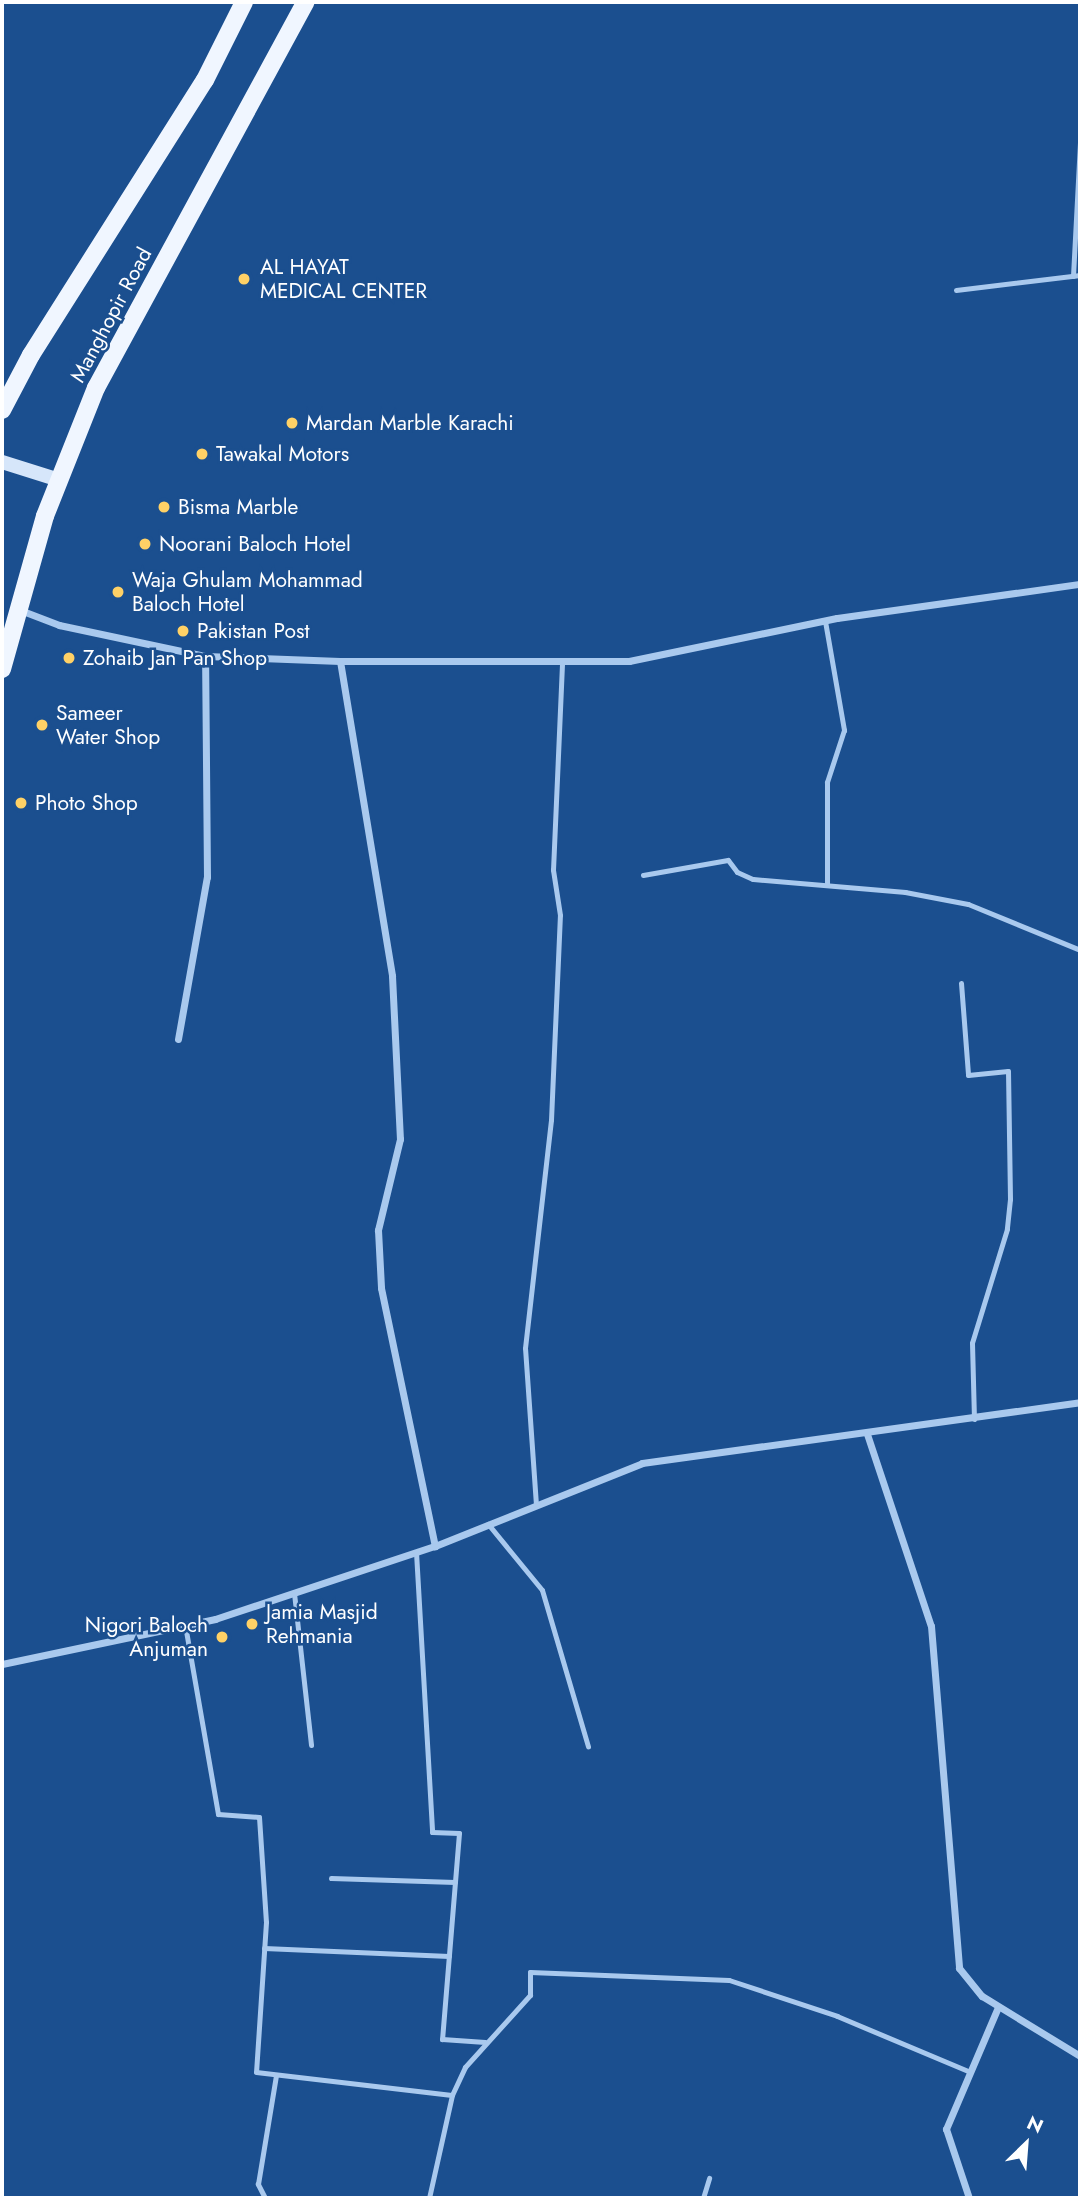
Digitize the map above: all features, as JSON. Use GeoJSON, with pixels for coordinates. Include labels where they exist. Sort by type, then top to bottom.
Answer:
{"type":"FeatureCollection","features":[{"type":"Feature","properties":{"kind":"main road","name":"Manghopir Road"},"geometry":{"type":"LineString","coordinates":[[2,410],[31,355],[205,80],[244,2]]}},
{"type":"Feature","properties":{"kind":"main road","name":"Manghopir Road"},"geometry":{"type":"LineString","coordinates":[[2,670],[16,609],[59,480],[96,388],[306,2]]}},
{"type":"Feature","properties":{"kind":"main road"},"geometry":{"type":"LineString","coordinates":[[2,462],[59,480]]}},
{"type":"Feature","properties":{"kind":"street"},"geometry":{"type":"LineString","coordinates":[[16,609],[60,625],[205,656],[340,661],[629,661],[825,621],[1080,584]]}},
{"type":"Feature","properties":{"kind":"street"},"geometry":{"type":"LineString","coordinates":[[178,1039],[207,877],[205,656]]}},
{"type":"Feature","properties":{"kind":"street"},"geometry":{"type":"LineString","coordinates":[[340,661],[392,976],[400,1139],[378,1230],[381,1288],[435,1546]]}},
{"type":"Feature","properties":{"kind":"street"},"geometry":{"type":"LineString","coordinates":[[2,1664],[185,1625],[294,1593],[435,1546],[642,1463],[867,1434],[1080,1402]]}},
{"type":"Feature","properties":{"kind":"street"},"geometry":{"type":"LineString","coordinates":[[867,1434],[930,1626],[959,1968],[982,1996],[1080,2056]]}},
{"type":"Feature","properties":{"kind":"street"},"geometry":{"type":"LineString","coordinates":[[970,2198],[946,2129],[998,2007]]}},
{"type":"Feature","properties":{"kind":"lane"},"geometry":{"type":"LineString","coordinates":[[956,290],[1077,276],[1080,141]]}},
{"type":"Feature","properties":{"kind":"lane"},"geometry":{"type":"LineString","coordinates":[[825,621],[844,730],[827,782],[827,885]]}},
{"type":"Feature","properties":{"kind":"lane"},"geometry":{"type":"LineString","coordinates":[[536,1505],[526,1348],[551,1120],[561,915],[553,870],[562,661]]}},
{"type":"Feature","properties":{"kind":"lane"},"geometry":{"type":"LineString","coordinates":[[643,875],[727,860],[737,872],[753,879],[827,885],[968,904],[1080,950]]}},
{"type":"Feature","properties":{"kind":"lane"},"geometry":{"type":"LineString","coordinates":[[961,983],[968,1075],[1008,1071],[1010,1199],[1007,1229],[972,1343],[974,1419]]}},
{"type":"Feature","properties":{"kind":"lane"},"geometry":{"type":"LineString","coordinates":[[488,1524],[542,1590],[588,1746]]}},
{"type":"Feature","properties":{"kind":"lane"},"geometry":{"type":"LineString","coordinates":[[416,1552],[432,1832],[459,1833],[442,2039],[486,2042]]}},
{"type":"Feature","properties":{"kind":"lane"},"geometry":{"type":"LineString","coordinates":[[294,1593],[311,1745]]}},
{"type":"Feature","properties":{"kind":"lane"},"geometry":{"type":"LineString","coordinates":[[185,1625],[218,1814],[259,1817],[264,1948],[256,2072],[452,2095]]}},
{"type":"Feature","properties":{"kind":"lane"},"geometry":{"type":"LineString","coordinates":[[331,1878],[455,1882]]}},
{"type":"Feature","properties":{"kind":"lane"},"geometry":{"type":"LineString","coordinates":[[264,1948],[449,1956]]}},
{"type":"Feature","properties":{"kind":"lane"},"geometry":{"type":"LineString","coordinates":[[276,2074],[258,2184],[265,2198],[430,2198],[452,2095],[465,2067],[530,1995],[530,1972],[652,1973],[729,1980],[837,2016],[970,2072]]}},
{"type":"Feature","properties":{"kind":"lane"},"geometry":{"type":"LineString","coordinates":[[703,2198],[709,2178]]}},
{"type":"Feature","properties":{"kind":"place","name":"AL HAYAT MEDICAL CENTER"},"geometry":{"type":"Point","coordinates":[244,279]}},
{"type":"Feature","properties":{"kind":"place","name":"Mardan Marble Karachi"},"geometry":{"type":"Point","coordinates":[292,423]}},
{"type":"Feature","properties":{"kind":"place","name":"Tawakal Motors"},"geometry":{"type":"Point","coordinates":[202,454]}},
{"type":"Feature","properties":{"kind":"place","name":"Bisma Marble"},"geometry":{"type":"Point","coordinates":[164,507]}},
{"type":"Feature","properties":{"kind":"place","name":"Noorani Baloch Hotel"},"geometry":{"type":"Point","coordinates":[145,544]}},
{"type":"Feature","properties":{"kind":"place","name":"Waja Ghulam Mohammad Baloch Hotel"},"geometry":{"type":"Point","coordinates":[118,592]}},
{"type":"Feature","properties":{"kind":"place","name":"Pakistan Post"},"geometry":{"type":"Point","coordinates":[183,631]}},
{"type":"Feature","properties":{"kind":"place","name":"Zohaib Jan Pan Shop"},"geometry":{"type":"Point","coordinates":[69,658]}},
{"type":"Feature","properties":{"kind":"place","name":"Sameer Water Shop"},"geometry":{"type":"Point","coordinates":[42,725]}},
{"type":"Feature","properties":{"kind":"place","name":"Photo Shop"},"geometry":{"type":"Point","coordinates":[21,803]}},
{"type":"Feature","properties":{"kind":"place","name":"Jamia Masjid Rehmania"},"geometry":{"type":"Point","coordinates":[252,1624]}},
{"type":"Feature","properties":{"kind":"place","name":"Nigori Baloch Anjuman"},"geometry":{"type":"Point","coordinates":[222,1637]}}]}
